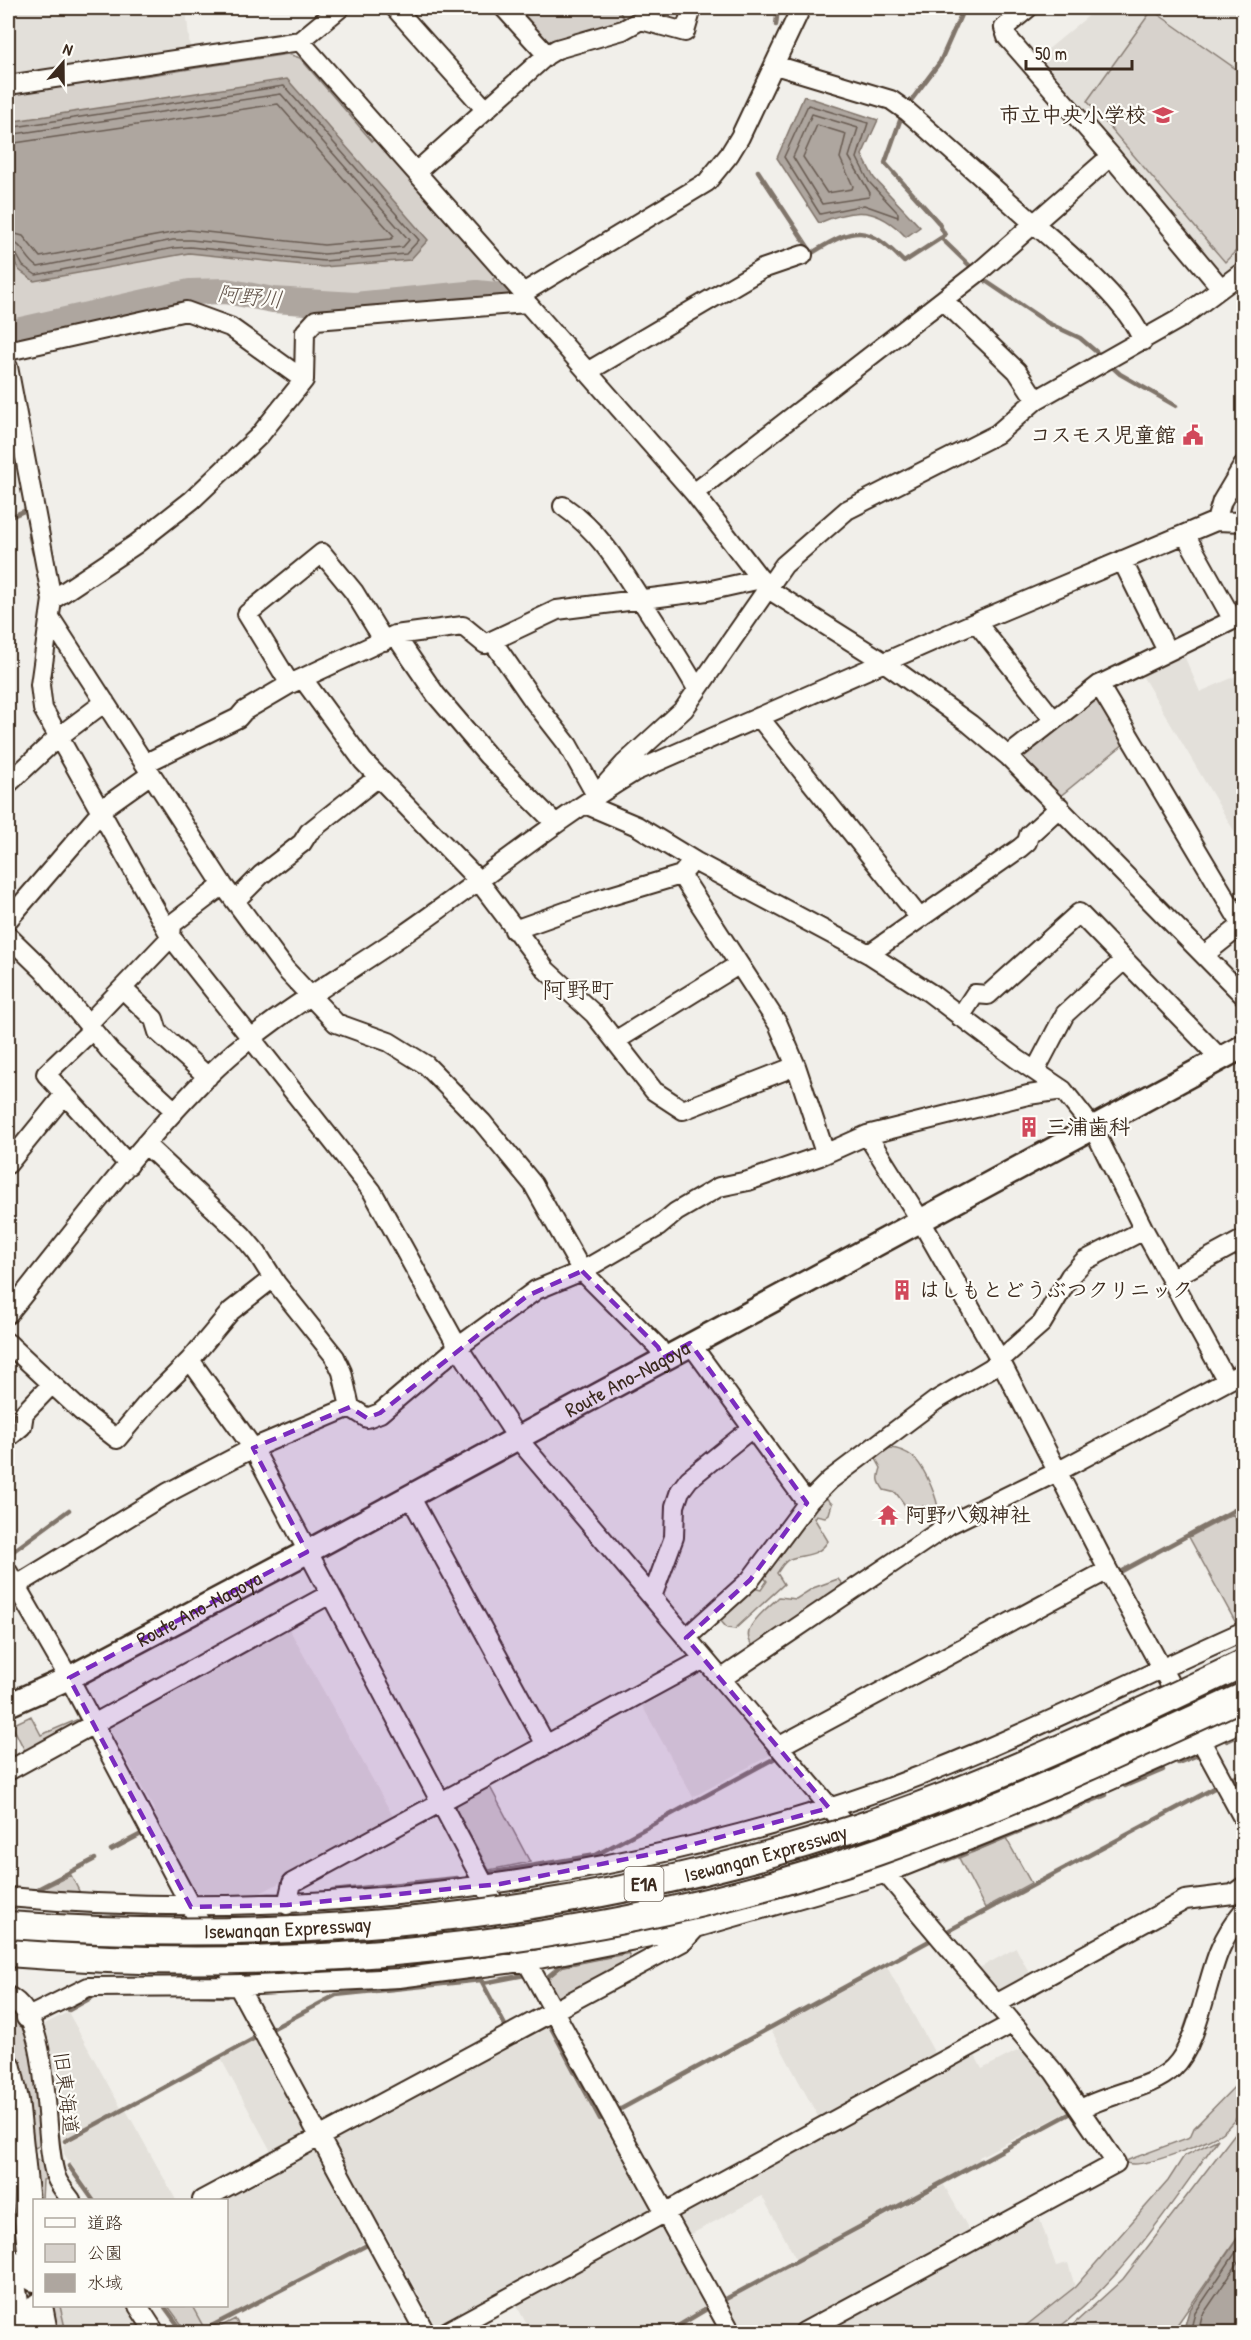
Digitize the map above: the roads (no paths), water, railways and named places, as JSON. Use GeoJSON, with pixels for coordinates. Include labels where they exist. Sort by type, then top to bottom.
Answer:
{"type":"FeatureCollection","features":[{"type":"Feature","properties":{"kind":"highway","name":"Isewangan Expressway"},"geometry":{"type":"LineString","coordinates":[[8,1925],[182,1933],[319,1929],[473,1915],[633,1887],[689,1875],[870,1823],[1054,1752],[1244,1663]]}},
{"type":"Feature","properties":{"kind":"highway","name":"Isewangan Expressway"},"geometry":{"type":"LineString","coordinates":[[8,1953],[134,1961],[353,1955],[419,1949],[633,1918],[709,1902],[786,1881],[952,1825],[1041,1789],[1244,1696]]}},
{"type":"Feature","properties":{"kind":"highway"},"geometry":{"type":"LineString","coordinates":[[8,2068],[15,2100],[29,2246],[18,2273],[20,2332]]}},
{"type":"Feature","properties":{"kind":"highway"},"geometry":{"type":"LineString","coordinates":[[18,2273],[29,2332]]}},
{"type":"Feature","properties":{"kind":"highway"},"geometry":{"type":"LineString","coordinates":[[39,2307],[44,2332]]}},
{"type":"Feature","properties":{"kind":"main road","name":"Route Ano-Nagoya"},"geometry":{"type":"LineString","coordinates":[[8,1705],[69,1678],[307,1552],[518,1439],[690,1343],[1244,1046]]}},
{"type":"Feature","properties":{"kind":"street"},"geometry":{"type":"LineString","coordinates":[[8,85],[300,41],[340,8]]}},
{"type":"Feature","properties":{"kind":"street"},"geometry":{"type":"LineString","coordinates":[[395,8],[486,110]]}},
{"type":"Feature","properties":{"kind":"street"},"geometry":{"type":"LineString","coordinates":[[504,8],[547,55]]}},
{"type":"Feature","properties":{"kind":"street"},"geometry":{"type":"LineString","coordinates":[[416,172],[547,55],[557,49],[623,30],[641,20],[685,32],[692,8]]}},
{"type":"Feature","properties":{"kind":"street"},"geometry":{"type":"LineString","coordinates":[[52,600],[136,544],[192,500],[259,436],[304,380],[305,332],[316,321],[525,298],[707,182],[729,155],[801,8]]}},
{"type":"Feature","properties":{"kind":"street"},"geometry":{"type":"LineString","coordinates":[[1028,8],[1004,28],[1007,37],[1111,156],[1221,288]]}},
{"type":"Feature","properties":{"kind":"street"},"geometry":{"type":"LineString","coordinates":[[300,41],[694,493],[765,584],[884,662],[970,724],[1008,756],[1244,996]]}},
{"type":"Feature","properties":{"kind":"street"},"geometry":{"type":"LineString","coordinates":[[775,65],[891,100],[1084,267],[1132,323],[1143,340]]}},
{"type":"Feature","properties":{"kind":"street"},"geometry":{"type":"LineString","coordinates":[[694,493],[943,300],[1111,156]]}},
{"type":"Feature","properties":{"kind":"street"},"geometry":{"type":"LineString","coordinates":[[587,372],[762,269],[803,255]]}},
{"type":"Feature","properties":{"kind":"street"},"geometry":{"type":"LineString","coordinates":[[591,800],[624,764],[684,709],[765,584],[847,510],[997,434],[1036,400],[1181,318],[1244,271]]}},
{"type":"Feature","properties":{"kind":"street"},"geometry":{"type":"LineString","coordinates":[[943,300],[1017,371],[1036,400]]}},
{"type":"Feature","properties":{"kind":"street"},"geometry":{"type":"LineString","coordinates":[[8,351],[186,311],[230,327],[304,380]]}},
{"type":"Feature","properties":{"kind":"street"},"geometry":{"type":"LineString","coordinates":[[8,367],[52,600],[40,698],[57,738],[171,937],[240,1021],[251,1040],[372,1191],[458,1347],[518,1439],[996,2004],[1081,2109],[1116,2163],[804,2332]]}},
{"type":"Feature","properties":{"kind":"street"},"geometry":{"type":"LineString","coordinates":[[1216,521],[1222,501],[1244,464]]}},
{"type":"Feature","properties":{"kind":"street"},"geometry":{"type":"LineString","coordinates":[[563,506],[578,517],[621,565],[677,651],[697,689]]}},
{"type":"Feature","properties":{"kind":"street"},"geometry":{"type":"LineString","coordinates":[[8,1314],[145,1144],[208,1077],[308,995],[401,936],[555,823],[634,772],[976,622],[1216,521],[1244,522]]}},
{"type":"Feature","properties":{"kind":"street"},"geometry":{"type":"LineString","coordinates":[[1008,756],[1053,719],[1099,686],[1233,620],[1185,534]]}},
{"type":"Feature","properties":{"kind":"street"},"geometry":{"type":"LineString","coordinates":[[555,823],[488,756],[389,638],[322,553],[247,614],[297,682],[377,778],[478,880],[546,970],[594,1014],[654,1091],[684,1110],[796,1066]]}},
{"type":"Feature","properties":{"kind":"street"},"geometry":{"type":"LineString","coordinates":[[1122,560],[1167,651]]}},
{"type":"Feature","properties":{"kind":"street"},"geometry":{"type":"LineString","coordinates":[[8,920],[100,813],[149,769],[238,717],[244,711],[297,682],[389,638],[463,626],[484,644],[493,642],[557,610],[765,584]]}},
{"type":"Feature","properties":{"kind":"street"},"geometry":{"type":"LineString","coordinates":[[51,619],[223,885],[286,970],[336,1023],[388,1042],[426,1065],[482,1122],[533,1184],[582,1270],[658,1347],[663,1358]]}},
{"type":"Feature","properties":{"kind":"street"},"geometry":{"type":"LineString","coordinates":[[976,622],[1053,719]]}},
{"type":"Feature","properties":{"kind":"street"},"geometry":{"type":"LineString","coordinates":[[493,642],[533,700],[568,745],[591,800],[693,861],[869,954],[930,993],[1063,1090],[1093,1128],[1144,1230],[1227,1381]]}},
{"type":"Feature","properties":{"kind":"street"},"geometry":{"type":"LineString","coordinates":[[1099,686],[1240,922],[1238,928],[1204,955]]}},
{"type":"Feature","properties":{"kind":"street"},"geometry":{"type":"LineString","coordinates":[[8,784],[57,738],[105,702]]}},
{"type":"Feature","properties":{"kind":"street"},"geometry":{"type":"LineString","coordinates":[[759,717],[919,916]]}},
{"type":"Feature","properties":{"kind":"street"},"geometry":{"type":"LineString","coordinates":[[235,901],[261,875],[302,843],[309,832],[377,778]]}},
{"type":"Feature","properties":{"kind":"street"},"geometry":{"type":"LineString","coordinates":[[869,954],[919,916],[1020,848],[1027,842],[1029,835],[1060,807]]}},
{"type":"Feature","properties":{"kind":"street"},"geometry":{"type":"LineString","coordinates":[[514,930],[604,898],[681,875],[693,861]]}},
{"type":"Feature","properties":{"kind":"street"},"geometry":{"type":"LineString","coordinates":[[681,875],[738,965],[770,1009],[796,1066],[825,1153]]}},
{"type":"Feature","properties":{"kind":"street"},"geometry":{"type":"LineString","coordinates":[[129,1165],[46,1074],[90,1027],[115,993],[123,990],[171,937],[172,924],[223,885]]}},
{"type":"Feature","properties":{"kind":"street"},"geometry":{"type":"LineString","coordinates":[[960,1017],[975,994],[988,995],[1003,984],[1079,913],[1214,1052],[1218,1059]]}},
{"type":"Feature","properties":{"kind":"street"},"geometry":{"type":"LineString","coordinates":[[8,936],[43,970],[90,1027],[175,1111]]}},
{"type":"Feature","properties":{"kind":"street"},"geometry":{"type":"LineString","coordinates":[[1035,1071],[1065,1014],[1124,960]]}},
{"type":"Feature","properties":{"kind":"street"},"geometry":{"type":"LineString","coordinates":[[615,1041],[738,965]]}},
{"type":"Feature","properties":{"kind":"street"},"geometry":{"type":"LineString","coordinates":[[123,990],[154,1019],[158,1032],[208,1077]]}},
{"type":"Feature","properties":{"kind":"street"},"geometry":{"type":"LineString","coordinates":[[145,1144],[242,1235],[335,1357],[342,1372],[350,1407],[367,1418],[380,1413],[458,1347],[536,1290],[582,1270],[658,1227],[676,1212],[718,1187],[748,1181],[867,1135],[1028,1095],[1063,1090]]}},
{"type":"Feature","properties":{"kind":"street"},"geometry":{"type":"LineString","coordinates":[[8,1164],[64,1095]]}},
{"type":"Feature","properties":{"kind":"street"},"geometry":{"type":"LineString","coordinates":[[867,1135],[921,1221],[1000,1360],[1108,1570],[1244,1820]]}},
{"type":"Feature","properties":{"kind":"street"},"geometry":{"type":"LineString","coordinates":[[686,1638],[750,1580],[807,1503],[830,1480],[935,1401],[1000,1360],[1042,1323],[1065,1284],[1084,1261],[1144,1230]]}},
{"type":"Feature","properties":{"kind":"street"},"geometry":{"type":"LineString","coordinates":[[1172,1278],[1244,1239]]}},
{"type":"Feature","properties":{"kind":"street"},"geometry":{"type":"LineString","coordinates":[[8,1343],[81,1411],[117,1439],[148,1402],[190,1360],[231,1311],[273,1278]]}},
{"type":"Feature","properties":{"kind":"street"},"geometry":{"type":"LineString","coordinates":[[690,1343],[807,1503]]}},
{"type":"Feature","properties":{"kind":"street"},"geometry":{"type":"LineString","coordinates":[[190,1360],[253,1448],[485,1886],[529,1961],[731,2332]]}},
{"type":"Feature","properties":{"kind":"street"},"geometry":{"type":"LineString","coordinates":[[721,1679],[950,1524],[1057,1472],[1244,1372]]}},
{"type":"Feature","properties":{"kind":"street"},"geometry":{"type":"LineString","coordinates":[[8,1435],[9,1437],[21,1426],[24,1413],[52,1384]]}},
{"type":"Feature","properties":{"kind":"street"},"geometry":{"type":"LineString","coordinates":[[350,1407],[253,1448],[169,1492],[10,1582],[69,1678],[191,1907],[238,1986],[425,2332]]}},
{"type":"Feature","properties":{"kind":"street"},"geometry":{"type":"LineString","coordinates":[[652,1597],[674,1537],[675,1506],[680,1491],[689,1479],[752,1428]]}},
{"type":"Feature","properties":{"kind":"street"},"geometry":{"type":"LineString","coordinates":[[410,1496],[545,1743]]}},
{"type":"Feature","properties":{"kind":"street"},"geometry":{"type":"LineString","coordinates":[[778,1747],[1108,1570]]}},
{"type":"Feature","properties":{"kind":"street"},"geometry":{"type":"LineString","coordinates":[[8,1771],[330,1594]]}},
{"type":"Feature","properties":{"kind":"street"},"geometry":{"type":"LineString","coordinates":[[8,1897],[92,1904],[191,1907],[287,1905],[485,1886],[672,1850],[829,1808],[936,1768],[1078,1709],[1244,1630]]}},
{"type":"Feature","properties":{"kind":"street"},"geometry":{"type":"LineString","coordinates":[[287,1905],[292,1883],[545,1743],[704,1659]]}},
{"type":"Feature","properties":{"kind":"street"},"geometry":{"type":"LineString","coordinates":[[27,2018],[88,1987],[238,1986],[399,1978],[529,1961],[696,1928],[887,1873],[1033,1815],[1244,1721]]}},
{"type":"Feature","properties":{"kind":"street"},"geometry":{"type":"LineString","coordinates":[[996,2004],[1185,1900],[1233,1894],[1244,1886]]}},
{"type":"Feature","properties":{"kind":"street"},"geometry":{"type":"LineString","coordinates":[[88,1987],[92,1904]]}},
{"type":"Feature","properties":{"kind":"street"},"geometry":{"type":"LineString","coordinates":[[1081,2109],[1097,2099],[1158,2079],[1173,2069],[1185,2052],[1220,1949],[1244,1910]]}},
{"type":"Feature","properties":{"kind":"street"},"geometry":{"type":"LineString","coordinates":[[204,2199],[684,1941],[696,1928]]}},
{"type":"Feature","properties":{"kind":"street","name":"旧東海道"},"geometry":{"type":"LineString","coordinates":[[8,1996],[27,2018],[37,2042],[44,2076],[56,2178],[70,2199]]}},
{"type":"Feature","properties":{"kind":"street"},"geometry":{"type":"LineString","coordinates":[[446,2332],[1011,2024]]}},
{"type":"Feature","properties":{"kind":"street"},"geometry":{"type":"LineString","coordinates":[[32,2156],[51,2150]]}},
{"type":"Feature","properties":{"kind":"street"},"geometry":{"type":"LineString","coordinates":[[139,2307],[155,2332]]}},
{"type":"Feature","properties":{"kind":"water"},"geometry":{"type":"Polygon","coordinates":[[[287,79],[428,240],[410,260],[323,267],[189,253],[34,281],[19,270],[8,250],[8,122],[287,79]]]}},
{"type":"Feature","properties":{"kind":"water"},"geometry":{"type":"Polygon","coordinates":[[[804,96],[878,120],[862,155],[874,178],[920,227],[906,237],[886,220],[875,215],[855,212],[819,223],[777,158],[804,96]]]}},
{"type":"Feature","properties":{"kind":"water"},"geometry":{"type":"Polygon","coordinates":[[[1243,2230],[1243,2309],[1233,2332],[1183,2332],[1189,2311],[1243,2230]]]}},
{"type":"Feature","properties":{"kind":"waterway"},"geometry":{"type":"LineString","coordinates":[[776,25],[778,8]]}},
{"type":"Feature","properties":{"kind":"waterway"},"geometry":{"type":"LineString","coordinates":[[910,102],[940,62],[964,8]]}},
{"type":"Feature","properties":{"kind":"waterway"},"geometry":{"type":"LineString","coordinates":[[902,115],[885,163],[938,222],[945,235],[941,238]]}},
{"type":"Feature","properties":{"kind":"waterway"},"geometry":{"type":"LineString","coordinates":[[758,171],[812,253],[840,238],[861,233],[880,241],[904,262],[941,238],[970,266]]}},
{"type":"Feature","properties":{"kind":"waterway"},"geometry":{"type":"LineString","coordinates":[[987,282],[1048,323],[1080,338],[1100,355]]}},
{"type":"Feature","properties":{"kind":"waterway","name":"阿野川"},"geometry":{"type":"LineString","coordinates":[[8,333],[190,292],[226,291],[273,300],[355,305],[477,293],[496,295]]}},
{"type":"Feature","properties":{"kind":"waterway"},"geometry":{"type":"LineString","coordinates":[[1109,364],[1120,374],[1176,406]]}},
{"type":"Feature","properties":{"kind":"waterway"},"geometry":{"type":"LineString","coordinates":[[8,518],[24,511]]}},
{"type":"Feature","properties":{"kind":"waterway"},"geometry":{"type":"LineString","coordinates":[[29,533],[34,554]]}},
{"type":"Feature","properties":{"kind":"waterway"},"geometry":{"type":"LineString","coordinates":[[1120,1572],[1244,1505]]}},
{"type":"Feature","properties":{"kind":"waterway"},"geometry":{"type":"LineString","coordinates":[[8,1555],[69,1510]]}},
{"type":"Feature","properties":{"kind":"waterway"},"geometry":{"type":"LineString","coordinates":[[1227,1741],[1244,1733]]}},
{"type":"Feature","properties":{"kind":"waterway"},"geometry":{"type":"LineString","coordinates":[[1178,1763],[1198,1755]]}},
{"type":"Feature","properties":{"kind":"waterway"},"geometry":{"type":"LineString","coordinates":[[485,1869],[488,1873],[596,1855],[777,1757],[779,1761]]}},
{"type":"Feature","properties":{"kind":"waterway"},"geometry":{"type":"LineString","coordinates":[[1125,1786],[1163,1770]]}},
{"type":"Feature","properties":{"kind":"waterway"},"geometry":{"type":"LineString","coordinates":[[1229,1781],[1244,1773]]}},
{"type":"Feature","properties":{"kind":"waterway"},"geometry":{"type":"LineString","coordinates":[[944,1933],[1218,1786]]}},
{"type":"Feature","properties":{"kind":"waterway"},"geometry":{"type":"LineString","coordinates":[[972,1851],[1106,1795]]}},
{"type":"Feature","properties":{"kind":"waterway"},"geometry":{"type":"LineString","coordinates":[[111,1850],[145,1832]]}},
{"type":"Feature","properties":{"kind":"waterway"},"geometry":{"type":"LineString","coordinates":[[942,1862],[965,1853]]}},
{"type":"Feature","properties":{"kind":"waterway"},"geometry":{"type":"LineString","coordinates":[[34,1891],[95,1859]]}},
{"type":"Feature","properties":{"kind":"waterway"},"geometry":{"type":"LineString","coordinates":[[925,1867],[935,1864]]}},
{"type":"Feature","properties":{"kind":"waterway"},"geometry":{"type":"LineString","coordinates":[[333,1891],[457,1878]]}},
{"type":"Feature","properties":{"kind":"waterway"},"geometry":{"type":"LineString","coordinates":[[619,2110],[931,1940]]}},
{"type":"Feature","properties":{"kind":"waterway"},"geometry":{"type":"LineString","coordinates":[[545,1979],[562,1965],[627,1952]]}},
{"type":"Feature","properties":{"kind":"waterway"},"geometry":{"type":"LineString","coordinates":[[483,1983],[525,1975]]}},
{"type":"Feature","properties":{"kind":"waterway"},"geometry":{"type":"LineString","coordinates":[[268,2031],[336,1995],[481,1980],[506,2027]]}},
{"type":"Feature","properties":{"kind":"waterway"},"geometry":{"type":"LineString","coordinates":[[69,2010],[98,1994]]}},
{"type":"Feature","properties":{"kind":"waterway"},"geometry":{"type":"LineString","coordinates":[[199,1995],[227,1996]]}},
{"type":"Feature","properties":{"kind":"waterway"},"geometry":{"type":"LineString","coordinates":[[1180,2044],[1191,2012]]}},
{"type":"Feature","properties":{"kind":"waterway"},"geometry":{"type":"LineString","coordinates":[[514,2040],[515,2042],[549,2024],[600,2119],[606,2116]]}},
{"type":"Feature","properties":{"kind":"waterway"},"geometry":{"type":"LineString","coordinates":[[65,2141],[257,2037],[255,2033]]}},
{"type":"Feature","properties":{"kind":"waterway"},"geometry":{"type":"LineString","coordinates":[[722,2301],[1073,2112]]}},
{"type":"Feature","properties":{"kind":"waterway"},"geometry":{"type":"LineString","coordinates":[[69,2166],[92,2199]]}},
{"type":"Feature","properties":{"kind":"waterway"},"geometry":{"type":"LineString","coordinates":[[200,2332],[369,2244]]}},
{"type":"Feature","properties":{"kind":"waterway"},"geometry":{"type":"LineString","coordinates":[[165,2307],[183,2332]]}},
{"type":"Feature","properties":{"kind":"waterway"},"geometry":{"type":"LineString","coordinates":[[668,2332],[705,2310]]}},
{"type":"Feature","properties":{"kind":"place","name":"市立中央小学校"},"geometry":{"type":"Point","coordinates":[1163,115]}},
{"type":"Feature","properties":{"kind":"place","name":"コスモス児童館"},"geometry":{"type":"Point","coordinates":[1193,435]}},
{"type":"Feature","properties":{"kind":"place","name":"三浦歯科"},"geometry":{"type":"Point","coordinates":[1029,1127]}},
{"type":"Feature","properties":{"kind":"place","name":"はしもとどうぶつクリニック"},"geometry":{"type":"Point","coordinates":[902,1290]}},
{"type":"Feature","properties":{"kind":"place","name":"阿野八剱神社"},"geometry":{"type":"Point","coordinates":[888,1515]}},
{"type":"Feature","properties":{"kind":"district","name":"阿野町"},"geometry":{"type":"Point","coordinates":[578,990]}}]}
